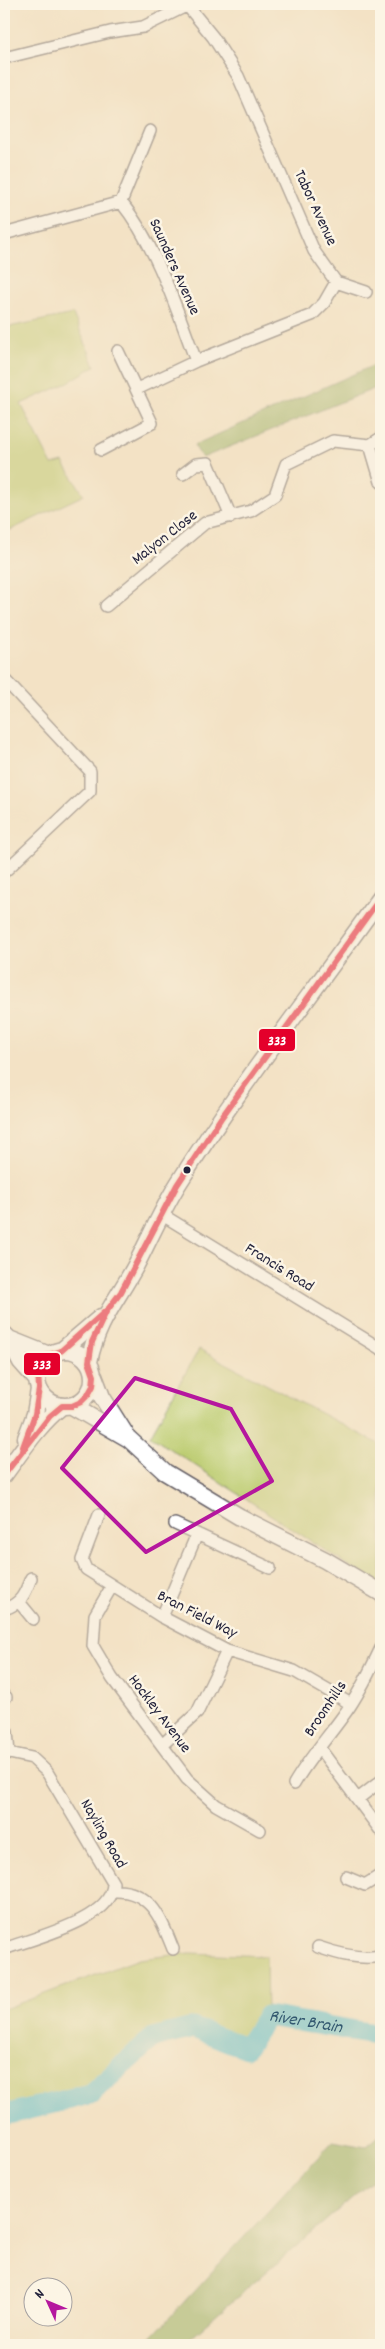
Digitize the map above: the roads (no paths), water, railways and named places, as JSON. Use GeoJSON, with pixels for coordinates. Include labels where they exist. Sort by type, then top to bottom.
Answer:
{"type":"FeatureCollection","features":[{"type":"Feature","properties":{"kind":"main road"},"geometry":{"type":"LineString","coordinates":[[4,1474],[50,1416],[67,1406],[81,1402],[88,1395],[92,1386],[92,1342],[106,1312],[121,1292],[177,1185],[221,1118],[381,897]]}},
{"type":"Feature","properties":{"kind":"main road"},"geometry":{"type":"LineString","coordinates":[[23,1448],[35,1414],[38,1370],[55,1353],[106,1312]]}},
{"type":"Feature","properties":{"kind":"main road"},"geometry":{"type":"LineString","coordinates":[[5,1337],[55,1353],[76,1352],[91,1369],[102,1397],[129,1439]]}},
{"type":"Feature","properties":{"kind":"main road"},"geometry":{"type":"LineString","coordinates":[[5,1337],[45,1398],[53,1404],[67,1406],[87,1413],[129,1439],[165,1472],[240,1517],[325,1560],[381,1593]]}},
{"type":"Feature","properties":{"kind":"street"},"geometry":{"type":"LineString","coordinates":[[4,58],[110,32],[143,27],[186,5]]}},
{"type":"Feature","properties":{"kind":"street","name":"Tabor Avenue"},"geometry":{"type":"LineString","coordinates":[[186,5],[213,37],[238,76],[314,250],[336,282]]}},
{"type":"Feature","properties":{"kind":"street"},"geometry":{"type":"LineString","coordinates":[[4,234],[121,202],[150,131]]}},
{"type":"Feature","properties":{"kind":"street","name":"Saunders Avenue"},"geometry":{"type":"LineString","coordinates":[[121,202],[134,218],[156,262],[196,361]]}},
{"type":"Feature","properties":{"kind":"street"},"geometry":{"type":"LineString","coordinates":[[137,389],[196,361],[312,315],[324,303],[336,282],[366,292]]}},
{"type":"Feature","properties":{"kind":"street"},"geometry":{"type":"LineString","coordinates":[[100,450],[152,423],[118,351]]}},
{"type":"Feature","properties":{"kind":"street"},"geometry":{"type":"LineString","coordinates":[[381,438],[370,445],[381,482]]}},
{"type":"Feature","properties":{"kind":"street","name":"Malyon Close"},"geometry":{"type":"LineString","coordinates":[[106,606],[121,600],[205,524],[252,512],[275,495],[286,464],[333,441],[370,445]]}},
{"type":"Feature","properties":{"kind":"street"},"geometry":{"type":"LineString","coordinates":[[183,474],[196,464],[208,463],[231,517]]}},
{"type":"Feature","properties":{"kind":"street"},"geometry":{"type":"LineString","coordinates":[[4,678],[90,771],[90,791],[4,872]]}},
{"type":"Feature","properties":{"kind":"street","name":"Francis Road"},"geometry":{"type":"LineString","coordinates":[[161,1214],[381,1349]]}},
{"type":"Feature","properties":{"kind":"street","name":"Bran Field Way"},"geometry":{"type":"LineString","coordinates":[[99,1515],[82,1560],[86,1569],[162,1617],[227,1651],[294,1671],[351,1704]]}},
{"type":"Feature","properties":{"kind":"street"},"geometry":{"type":"LineString","coordinates":[[175,1524],[270,1568]]}},
{"type":"Feature","properties":{"kind":"street"},"geometry":{"type":"LineString","coordinates":[[162,1617],[198,1534]]}},
{"type":"Feature","properties":{"kind":"street"},"geometry":{"type":"LineString","coordinates":[[4,1610],[19,1602],[31,1578]]}},
{"type":"Feature","properties":{"kind":"street","name":"Hockley Avenue"},"geometry":{"type":"LineString","coordinates":[[112,1586],[95,1615],[93,1646],[112,1678],[187,1779],[216,1805],[260,1830]]}},
{"type":"Feature","properties":{"kind":"street"},"geometry":{"type":"LineString","coordinates":[[19,1602],[32,1619]]}},
{"type":"Feature","properties":{"kind":"street","name":"Broomhills"},"geometry":{"type":"LineString","coordinates":[[294,1784],[306,1764],[320,1748],[351,1704],[381,1648]]}},
{"type":"Feature","properties":{"kind":"street"},"geometry":{"type":"LineString","coordinates":[[162,1745],[197,1713],[227,1651]]}},
{"type":"Feature","properties":{"kind":"street","name":"Nayling Road"},"geometry":{"type":"LineString","coordinates":[[4,1728],[7,1732],[6,1754],[32,1758],[47,1772],[113,1883],[113,1891],[106,1902],[87,1918],[4,1949]]}},
{"type":"Feature","properties":{"kind":"street"},"geometry":{"type":"LineString","coordinates":[[320,1748],[381,1831]]}},
{"type":"Feature","properties":{"kind":"street"},"geometry":{"type":"LineString","coordinates":[[358,1798],[381,1781]]}},
{"type":"Feature","properties":{"kind":"street"},"geometry":{"type":"LineString","coordinates":[[346,1877],[365,1885],[381,1875]]}},
{"type":"Feature","properties":{"kind":"street"},"geometry":{"type":"LineString","coordinates":[[113,1891],[124,1891],[149,1903],[160,1918],[173,1949]]}},
{"type":"Feature","properties":{"kind":"street"},"geometry":{"type":"LineString","coordinates":[[318,1947],[337,1954],[370,1958],[381,1956]]}},
{"type":"Feature","properties":{"kind":"waterway","name":"River Brain"},"geometry":{"type":"LineString","coordinates":[[4,2115],[90,2094],[153,2038],[193,2028],[246,2048],[267,2016],[381,2035]]}}]}
